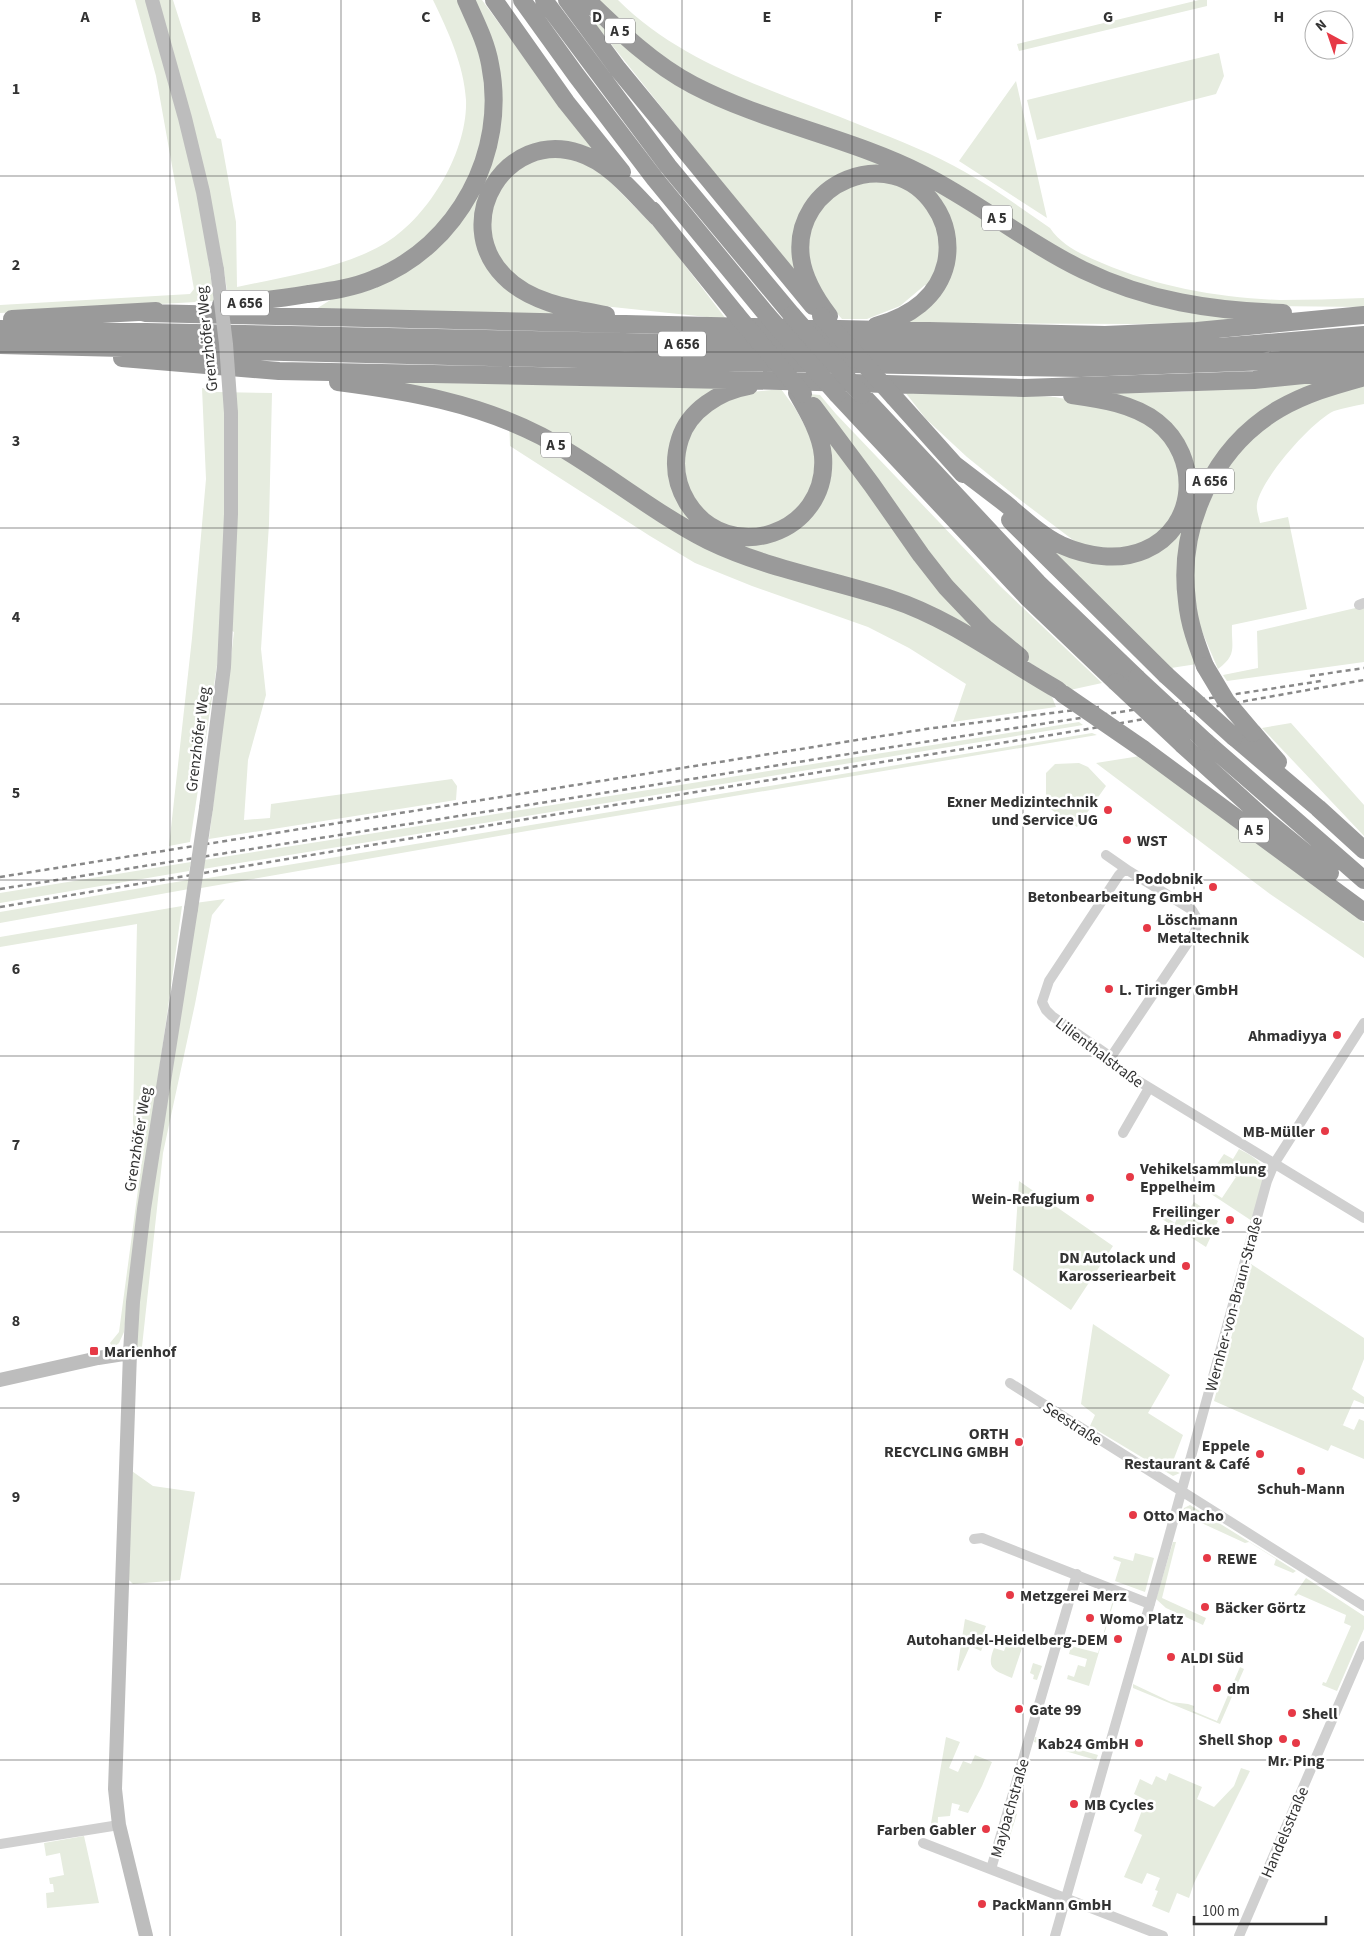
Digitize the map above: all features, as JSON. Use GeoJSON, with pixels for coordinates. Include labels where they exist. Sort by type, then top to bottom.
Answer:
{"type":"FeatureCollection","features":[{"type":"Feature","properties":{"kind":"highway","name":"A 656"},"geometry":{"type":"LineString","coordinates":[[0,321],[21,318],[145,312],[262,301],[345,289],[374,280],[404,264],[429,246],[449,226],[463,208],[473,188],[490,140],[494,114],[490,63],[482,35],[466,0]]}},
{"type":"Feature","properties":{"kind":"highway"},"geometry":{"type":"LineString","coordinates":[[494,0],[566,102],[736,314],[783,377],[800,393],[814,424],[823,455],[821,482],[808,508],[790,525],[766,536],[742,537],[732,535],[706,523],[685,498],[676,474],[677,449],[686,426],[703,407],[729,392],[783,377]]}},
{"type":"Feature","properties":{"kind":"highway","name":"A 5"},"geometry":{"type":"LineString","coordinates":[[522,0],[655,179],[767,315],[837,394],[1028,598],[1183,745],[1268,822],[1364,901]]}},
{"type":"Feature","properties":{"kind":"highway","name":"A 5"},"geometry":{"type":"LineString","coordinates":[[544,0],[668,166],[792,315],[862,395],[1038,583],[1206,742],[1364,880]]}},
{"type":"Feature","properties":{"kind":"highway","name":"A 5"},"geometry":{"type":"LineString","coordinates":[[567,0],[618,69],[825,316]]}},
{"type":"Feature","properties":{"kind":"highway","name":"A 5"},"geometry":{"type":"LineString","coordinates":[[587,0],[654,60],[692,84],[759,114],[879,154],[922,174],[1081,270],[1113,284],[1147,296],[1237,312],[1360,315]]}},
{"type":"Feature","properties":{"kind":"highway"},"geometry":{"type":"LineString","coordinates":[[658,218],[598,162],[578,153],[546,150],[515,162],[502,173],[488,196],[483,212],[482,228],[486,250],[497,268],[513,284],[538,298],[568,308],[606,315],[654,319],[670,325],[848,333],[1105,335],[1196,331],[1360,315]]}},
{"type":"Feature","properties":{"kind":"highway"},"geometry":{"type":"LineString","coordinates":[[848,333],[887,323],[917,308],[932,293],[943,274],[946,263],[948,242],[943,221],[932,202],[920,190],[907,182],[886,175],[865,174],[844,180],[826,192],[812,208],[803,228],[800,244],[801,260],[825,316],[848,333],[894,397],[954,465],[1166,675],[1364,850]]}},
{"type":"Feature","properties":{"kind":"highway","name":"A 656"},"geometry":{"type":"LineString","coordinates":[[145,312],[670,325]]}},
{"type":"Feature","properties":{"kind":"highway","name":"A 656"},"geometry":{"type":"LineString","coordinates":[[0,329],[1105,352],[1194,349],[1364,335]]}},
{"type":"Feature","properties":{"kind":"highway","name":"A 656"},"geometry":{"type":"LineString","coordinates":[[0,345],[618,360],[1081,368],[1270,361],[1364,352]]}},
{"type":"Feature","properties":{"kind":"highway","name":"A 5"},"geometry":{"type":"LineString","coordinates":[[86,347],[115,358],[279,371],[295,376],[438,398],[474,408],[512,422],[542,436],[656,510],[710,541],[760,561],[892,599],[939,619],[1061,692]]}},
{"type":"Feature","properties":{"kind":"highway"},"geometry":{"type":"LineString","coordinates":[[279,371],[783,377],[1024,388],[1254,380],[1364,369]]}},
{"type":"Feature","properties":{"kind":"highway","name":"A 656"},"geometry":{"type":"LineString","coordinates":[[1318,808],[1226,701],[1206,666],[1192,629],[1186,600],[1185,568],[1188,541],[1201,497],[1218,467],[1236,443],[1254,426],[1303,396],[1364,377]]}},
{"type":"Feature","properties":{"kind":"highway"},"geometry":{"type":"LineString","coordinates":[[954,465],[1038,530],[1060,544],[1084,553],[1108,557],[1135,554],[1156,544],[1173,528],[1182,514],[1187,498],[1188,474],[1182,451],[1166,430],[1146,415],[1116,403],[1024,388]]}},
{"type":"Feature","properties":{"kind":"highway","name":"A 5"},"geometry":{"type":"LineString","coordinates":[[800,393],[872,485],[921,556],[946,587],[985,628],[1061,692],[1143,749],[1364,912]]}},
{"type":"Feature","properties":{"kind":"main road","name":"Grenzhöfer Weg"},"geometry":{"type":"LineString","coordinates":[[146,1936],[119,1825],[115,1789],[132,1302],[144,1209],[206,808],[224,667],[231,514],[231,413],[226,344],[217,270],[203,192],[185,118],[152,0]]}},
{"type":"Feature","properties":{"kind":"main road"},"geometry":{"type":"LineString","coordinates":[[0,1380],[98,1358],[130,1353]]}},
{"type":"Feature","properties":{"kind":"street"},"geometry":{"type":"LineString","coordinates":[[1106,855],[1192,910],[1198,920],[1195,932],[1111,1057]]}},
{"type":"Feature","properties":{"kind":"street","name":"Lilienthalstraße"},"geometry":{"type":"LineString","coordinates":[[1129,871],[1124,871],[1118,875],[1045,988],[1042,1002],[1046,1010],[1111,1057],[1117,1068],[1364,1218]]}},
{"type":"Feature","properties":{"kind":"street","name":"Wernher-von-Braun-Straße"},"geometry":{"type":"LineString","coordinates":[[1055,1936],[1265,1190],[1274,1164],[1364,1023]]}},
{"type":"Feature","properties":{"kind":"street","name":"Lilienthalstraße"},"geometry":{"type":"LineString","coordinates":[[1123,1133],[1149,1088]]}},
{"type":"Feature","properties":{"kind":"street","name":"Seestraße"},"geometry":{"type":"LineString","coordinates":[[1010,1383],[1364,1606]]}},
{"type":"Feature","properties":{"kind":"street"},"geometry":{"type":"LineString","coordinates":[[974,1539],[982,1538],[1150,1604]]}},
{"type":"Feature","properties":{"kind":"street","name":"Maybachstraße"},"geometry":{"type":"LineString","coordinates":[[991,1870],[1077,1574]]}},
{"type":"Feature","properties":{"kind":"street","name":"Handelsstraße"},"geometry":{"type":"LineString","coordinates":[[1239,1936],[1364,1646]]}},
{"type":"Feature","properties":{"kind":"street"},"geometry":{"type":"LineString","coordinates":[[0,1844],[119,1825]]}},
{"type":"Feature","properties":{"kind":"street"},"geometry":{"type":"LineString","coordinates":[[923,1843],[1162,1936]]}},
{"type":"Feature","properties":{"kind":"shaded area"},"geometry":{"type":"Polygon","coordinates":[[[135,0],[146,0],[199,192],[214,301],[0,313],[0,305],[190,294],[194,289],[156,76],[135,0]]]}},
{"type":"Feature","properties":{"kind":"shaded area"},"geometry":{"type":"Polygon","coordinates":[[[157,0],[173,0],[217,138],[221,139],[236,222],[237,287],[330,266],[382,245],[399,234],[414,219],[442,183],[460,141],[465,120],[466,100],[459,61],[450,36],[433,0],[460,0],[478,45],[486,82],[487,110],[476,163],[463,192],[430,236],[404,255],[357,278],[228,298],[210,200],[198,149],[179,74],[157,0]]]}},
{"type":"Feature","properties":{"kind":"shaded area"},"geometry":{"type":"Polygon","coordinates":[[[473,0],[482,0],[600,155],[582,161],[597,168],[661,234],[726,319],[584,304],[579,317],[313,311],[335,297],[427,256],[495,152],[473,0]]]}},
{"type":"Feature","properties":{"kind":"shaded area"},"geometry":{"type":"Polygon","coordinates":[[[595,0],[618,0],[644,23],[673,43],[735,76],[903,142],[953,165],[987,185],[1050,228],[1073,249],[1102,263],[1145,279],[1212,294],[1280,300],[1364,298],[1364,307],[1264,306],[1181,296],[1116,277],[799,119],[725,91],[690,74],[648,47],[595,0]]]}},
{"type":"Feature","properties":{"kind":"shaded area"},"geometry":{"type":"Polygon","coordinates":[[[1199,0],[1207,0],[1207,6],[1019,51],[1017,44],[1199,0]]]}},
{"type":"Feature","properties":{"kind":"shaded area"},"geometry":{"type":"Polygon","coordinates":[[[588,15],[626,47],[811,136],[932,186],[1007,234],[1234,319],[1200,323],[1133,324],[899,323],[938,293],[925,285],[900,306],[867,319],[842,319],[797,268],[793,270],[765,237],[588,15]]]}},
{"type":"Feature","properties":{"kind":"shaded area"},"geometry":{"type":"Polygon","coordinates":[[[1219,53],[1224,76],[1216,94],[1037,140],[1027,100],[1219,53]]]}},
{"type":"Feature","properties":{"kind":"shaded area"},"geometry":{"type":"Polygon","coordinates":[[[1016,81],[1047,218],[959,161],[1016,81]]]}},
{"type":"Feature","properties":{"kind":"shaded area"},"geometry":{"type":"Polygon","coordinates":[[[1320,381],[1243,429],[1183,536],[1197,664],[1171,668],[1038,538],[1102,562],[967,457],[926,419],[905,392],[982,393],[1055,397],[1106,407],[1102,393],[1181,392],[1320,381]]]}},
{"type":"Feature","properties":{"kind":"shaded area"},"geometry":{"type":"Polygon","coordinates":[[[378,382],[726,387],[712,408],[741,393],[781,389],[795,408],[813,441],[826,436],[978,632],[985,651],[1052,697],[1056,707],[953,722],[966,684],[909,648],[868,627],[752,586],[695,563],[510,446],[509,414],[378,382]]]}},
{"type":"Feature","properties":{"kind":"shaded area"},"geometry":{"type":"Polygon","coordinates":[[[1364,385],[1364,404],[1334,411],[1313,426],[1288,452],[1277,467],[1267,481],[1257,504],[1260,523],[1288,517],[1307,609],[1232,625],[1231,654],[1218,669],[1195,615],[1192,579],[1195,542],[1202,515],[1232,461],[1251,438],[1271,423],[1306,403],[1364,385]]]}},
{"type":"Feature","properties":{"kind":"shaded area"},"geometry":{"type":"Polygon","coordinates":[[[202,388],[217,392],[272,393],[269,524],[261,649],[266,695],[248,760],[244,820],[270,818],[271,804],[452,779],[457,786],[456,800],[209,839],[234,632],[223,626],[190,842],[169,846],[192,638],[206,479],[202,388]]]}},
{"type":"Feature","properties":{"kind":"shaded area"},"geometry":{"type":"Polygon","coordinates":[[[809,394],[820,395],[1000,586],[1102,683],[1070,690],[1020,656],[976,612],[855,458],[809,394]]]}},
{"type":"Feature","properties":{"kind":"shaded area"},"geometry":{"type":"Polygon","coordinates":[[[1364,606],[1364,662],[1227,681],[1223,675],[1258,668],[1257,631],[1364,606]]]}},
{"type":"Feature","properties":{"kind":"shaded area"},"geometry":{"type":"Polygon","coordinates":[[[1079,722],[1083,725],[203,869],[204,860],[1079,722]]]}},
{"type":"Feature","properties":{"kind":"shaded area"},"geometry":{"type":"Polygon","coordinates":[[[1291,723],[1364,805],[1364,836],[1262,728],[1291,723]]]}},
{"type":"Feature","properties":{"kind":"shaded area"},"geometry":{"type":"Polygon","coordinates":[[[1092,733],[1097,735],[201,888],[202,879],[1092,733]]]}},
{"type":"Feature","properties":{"kind":"shaded area"},"geometry":{"type":"Polygon","coordinates":[[[1140,756],[1298,871],[1364,923],[1364,958],[1270,894],[1096,763],[1140,756]]]}},
{"type":"Feature","properties":{"kind":"shaded area"},"geometry":{"type":"Polygon","coordinates":[[[1079,763],[1088,767],[1106,786],[1077,827],[1046,806],[1046,773],[1055,764],[1079,763]]]}},
{"type":"Feature","properties":{"kind":"shaded area"},"geometry":{"type":"Polygon","coordinates":[[[191,862],[189,871],[0,903],[0,893],[191,862]]]}},
{"type":"Feature","properties":{"kind":"shaded area"},"geometry":{"type":"Polygon","coordinates":[[[188,880],[189,889],[0,923],[0,912],[188,880]]]}},
{"type":"Feature","properties":{"kind":"shaded area"},"geometry":{"type":"Polygon","coordinates":[[[225,899],[212,915],[163,1153],[141,1356],[133,1357],[143,1244],[195,903],[225,899]]]}},
{"type":"Feature","properties":{"kind":"shaded area"},"geometry":{"type":"Polygon","coordinates":[[[182,906],[124,1332],[119,1343],[113,1348],[110,1343],[119,1332],[143,1152],[136,1152],[133,1120],[137,924],[0,947],[0,937],[182,906]]]}},
{"type":"Feature","properties":{"kind":"shaded area"},"geometry":{"type":"Polygon","coordinates":[[[1239,1149],[1251,1155],[1265,1172],[1252,1221],[1205,1190],[1206,1188],[1222,1198],[1236,1177],[1217,1164],[1224,1154],[1233,1159],[1239,1149]]]}},
{"type":"Feature","properties":{"kind":"shaded area"},"geometry":{"type":"Polygon","coordinates":[[[1019,1181],[1113,1246],[1071,1310],[1013,1270],[1019,1181]]]}},
{"type":"Feature","properties":{"kind":"shaded area"},"geometry":{"type":"Polygon","coordinates":[[[1194,1202],[1218,1221],[1206,1247],[1162,1219],[1161,1214],[1175,1223],[1180,1211],[1186,1214],[1194,1202]]]}},
{"type":"Feature","properties":{"kind":"shaded area"},"geometry":{"type":"Polygon","coordinates":[[[1251,1264],[1364,1338],[1364,1359],[1352,1389],[1364,1397],[1364,1404],[1354,1400],[1343,1425],[1340,1424],[1354,1430],[1359,1419],[1364,1421],[1364,1459],[1331,1445],[1328,1451],[1214,1401],[1251,1264]]]}},
{"type":"Feature","properties":{"kind":"shaded area"},"geometry":{"type":"Polygon","coordinates":[[[1093,1324],[1170,1375],[1148,1413],[1183,1435],[1170,1469],[1180,1473],[1173,1476],[1090,1426],[1095,1415],[1081,1404],[1093,1324]]]}},
{"type":"Feature","properties":{"kind":"shaded area"},"geometry":{"type":"Polygon","coordinates":[[[129,1469],[153,1486],[195,1492],[180,1580],[133,1584],[126,1577],[129,1469]]]}},
{"type":"Feature","properties":{"kind":"shaded area"},"geometry":{"type":"Polygon","coordinates":[[[1190,1505],[1296,1571],[1293,1573],[1274,1565],[1276,1559],[1249,1542],[1245,1543],[1182,1514],[1184,1508],[1190,1505]]]}},
{"type":"Feature","properties":{"kind":"shaded area"},"geometry":{"type":"Polygon","coordinates":[[[1173,1542],[1176,1542],[1162,1598],[1206,1618],[1203,1625],[1166,1608],[1156,1599],[1173,1542]]]}},
{"type":"Feature","properties":{"kind":"shaded area"},"geometry":{"type":"Polygon","coordinates":[[[1135,1553],[1154,1558],[1145,1592],[1115,1581],[1121,1562],[1113,1559],[1114,1556],[1133,1561],[1135,1553]]]}},
{"type":"Feature","properties":{"kind":"shaded area"},"geometry":{"type":"Polygon","coordinates":[[[1306,1578],[1364,1616],[1364,1629],[1337,1691],[1322,1685],[1323,1682],[1326,1683],[1351,1626],[1344,1623],[1346,1615],[1298,1594],[1294,1595],[1306,1578]]]}},
{"type":"Feature","properties":{"kind":"shaded area"},"geometry":{"type":"Polygon","coordinates":[[[1115,1593],[1089,1686],[1067,1679],[1068,1675],[1074,1677],[1078,1665],[1085,1667],[1087,1659],[1069,1654],[1071,1646],[1098,1653],[1115,1593]]]}},
{"type":"Feature","properties":{"kind":"shaded area"},"geometry":{"type":"Polygon","coordinates":[[[965,1619],[986,1626],[980,1642],[984,1644],[981,1651],[970,1646],[959,1671],[957,1670],[965,1619]]]}},
{"type":"Feature","properties":{"kind":"shaded area"},"geometry":{"type":"Polygon","coordinates":[[[1008,1641],[1023,1645],[1012,1678],[996,1671],[991,1665],[994,1648],[1004,1651],[1008,1641]]]}},
{"type":"Feature","properties":{"kind":"shaded area"},"geometry":{"type":"Polygon","coordinates":[[[1033,1663],[1042,1666],[1037,1680],[1033,1679],[1034,1675],[1030,1673],[1033,1663]]]}},
{"type":"Feature","properties":{"kind":"shaded area"},"geometry":{"type":"Polygon","coordinates":[[[1240,1667],[1244,1669],[1220,1724],[1133,1688],[1133,1684],[1171,1702],[1194,1706],[1193,1711],[1217,1721],[1240,1667]]]}},
{"type":"Feature","properties":{"kind":"shaded area"},"geometry":{"type":"Polygon","coordinates":[[[946,1737],[960,1742],[949,1768],[958,1772],[963,1761],[971,1764],[975,1755],[992,1762],[968,1813],[958,1810],[960,1805],[952,1803],[950,1816],[938,1817],[937,1837],[929,1835],[946,1737]]]}},
{"type":"Feature","properties":{"kind":"shaded area"},"geometry":{"type":"Polygon","coordinates":[[[1035,1737],[1098,1755],[1096,1760],[1034,1742],[1035,1737]]]}},
{"type":"Feature","properties":{"kind":"shaded area"},"geometry":{"type":"Polygon","coordinates":[[[1241,1768],[1250,1771],[1194,1883],[1189,1898],[1177,1893],[1169,1913],[1152,1906],[1158,1891],[1155,1890],[1160,1878],[1147,1873],[1142,1884],[1124,1877],[1142,1835],[1134,1831],[1146,1800],[1134,1794],[1140,1779],[1152,1785],[1156,1776],[1166,1781],[1169,1773],[1202,1787],[1197,1799],[1214,1807],[1234,1786],[1241,1768]]]}},
{"type":"Feature","properties":{"kind":"shaded area"},"geometry":{"type":"Polygon","coordinates":[[[1014,1813],[1017,1814],[1003,1858],[1001,1857],[1014,1813]]]}},
{"type":"Feature","properties":{"kind":"shaded area"},"geometry":{"type":"Polygon","coordinates":[[[84,1836],[99,1903],[47,1908],[46,1893],[54,1892],[53,1884],[50,1884],[49,1878],[64,1875],[60,1853],[46,1856],[44,1843],[84,1836]]]}},
{"type":"Feature","properties":{"kind":"railway"},"geometry":{"type":"LineString","coordinates":[[1310,676],[1364,668]]}},
{"type":"Feature","properties":{"kind":"railway"},"geometry":{"type":"LineString","coordinates":[[0,907],[521,820],[1082,730],[1364,680]]}},
{"type":"Feature","properties":{"kind":"railway"},"geometry":{"type":"LineString","coordinates":[[0,889],[1321,681]]}},
{"type":"Feature","properties":{"kind":"railway"},"geometry":{"type":"LineString","coordinates":[[0,877],[926,729],[1099,707]]}},
{"type":"Feature","properties":{"kind":"place","name":"Exner Medizintechnik und Service UG"},"geometry":{"type":"Point","coordinates":[1108,810]}},
{"type":"Feature","properties":{"kind":"place","name":"WST"},"geometry":{"type":"Point","coordinates":[1127,840]}},
{"type":"Feature","properties":{"kind":"place","name":"Podobnik Betonbearbeitung GmbH"},"geometry":{"type":"Point","coordinates":[1213,887]}},
{"type":"Feature","properties":{"kind":"place","name":"Löschmann Metaltechnik"},"geometry":{"type":"Point","coordinates":[1147,928]}},
{"type":"Feature","properties":{"kind":"place","name":"L. Tiringer GmbH"},"geometry":{"type":"Point","coordinates":[1109,989]}},
{"type":"Feature","properties":{"kind":"place","name":"Ahmadiyya"},"geometry":{"type":"Point","coordinates":[1337,1035]}},
{"type":"Feature","properties":{"kind":"place","name":"MB-Müller"},"geometry":{"type":"Point","coordinates":[1325,1131]}},
{"type":"Feature","properties":{"kind":"place","name":"Vehikelsammlung Eppelheim"},"geometry":{"type":"Point","coordinates":[1130,1177]}},
{"type":"Feature","properties":{"kind":"place","name":"Wein-Refugium"},"geometry":{"type":"Point","coordinates":[1090,1198]}},
{"type":"Feature","properties":{"kind":"place","name":"Freilinger & Hedicke"},"geometry":{"type":"Point","coordinates":[1230,1220]}},
{"type":"Feature","properties":{"kind":"place","name":"DN Autolack und Karosseriearbeit"},"geometry":{"type":"Point","coordinates":[1186,1266]}},
{"type":"Feature","properties":{"kind":"place","name":"Marienhof"},"geometry":{"type":"Point","coordinates":[94,1351]}},
{"type":"Feature","properties":{"kind":"place","name":"ORTH RECYCLING GMBH"},"geometry":{"type":"Point","coordinates":[1019,1442]}},
{"type":"Feature","properties":{"kind":"place","name":"Eppele Restaurant & Café"},"geometry":{"type":"Point","coordinates":[1260,1454]}},
{"type":"Feature","properties":{"kind":"place","name":"Schuh-Mann"},"geometry":{"type":"Point","coordinates":[1301,1471]}},
{"type":"Feature","properties":{"kind":"place","name":"Otto Macho"},"geometry":{"type":"Point","coordinates":[1133,1515]}},
{"type":"Feature","properties":{"kind":"place","name":"REWE"},"geometry":{"type":"Point","coordinates":[1207,1558]}},
{"type":"Feature","properties":{"kind":"place","name":"Metzgerei Merz"},"geometry":{"type":"Point","coordinates":[1010,1595]}},
{"type":"Feature","properties":{"kind":"place","name":"Bäcker Görtz"},"geometry":{"type":"Point","coordinates":[1205,1607]}},
{"type":"Feature","properties":{"kind":"place","name":"Womo Platz"},"geometry":{"type":"Point","coordinates":[1090,1618]}},
{"type":"Feature","properties":{"kind":"place","name":"Autohandel-Heidelberg-DEM"},"geometry":{"type":"Point","coordinates":[1118,1639]}},
{"type":"Feature","properties":{"kind":"place","name":"ALDI Süd"},"geometry":{"type":"Point","coordinates":[1171,1657]}},
{"type":"Feature","properties":{"kind":"place","name":"dm"},"geometry":{"type":"Point","coordinates":[1217,1688]}},
{"type":"Feature","properties":{"kind":"place","name":"Gate 99"},"geometry":{"type":"Point","coordinates":[1019,1709]}},
{"type":"Feature","properties":{"kind":"place","name":"Shell"},"geometry":{"type":"Point","coordinates":[1292,1713]}},
{"type":"Feature","properties":{"kind":"place","name":"Shell Shop"},"geometry":{"type":"Point","coordinates":[1283,1739]}},
{"type":"Feature","properties":{"kind":"place","name":"Kab24 GmbH"},"geometry":{"type":"Point","coordinates":[1139,1743]}},
{"type":"Feature","properties":{"kind":"place","name":"Mr. Ping"},"geometry":{"type":"Point","coordinates":[1296,1743]}},
{"type":"Feature","properties":{"kind":"place","name":"MB Cycles"},"geometry":{"type":"Point","coordinates":[1074,1804]}},
{"type":"Feature","properties":{"kind":"place","name":"Farben Gabler"},"geometry":{"type":"Point","coordinates":[986,1829]}},
{"type":"Feature","properties":{"kind":"place","name":"PackMann GmbH"},"geometry":{"type":"Point","coordinates":[982,1904]}}]}
